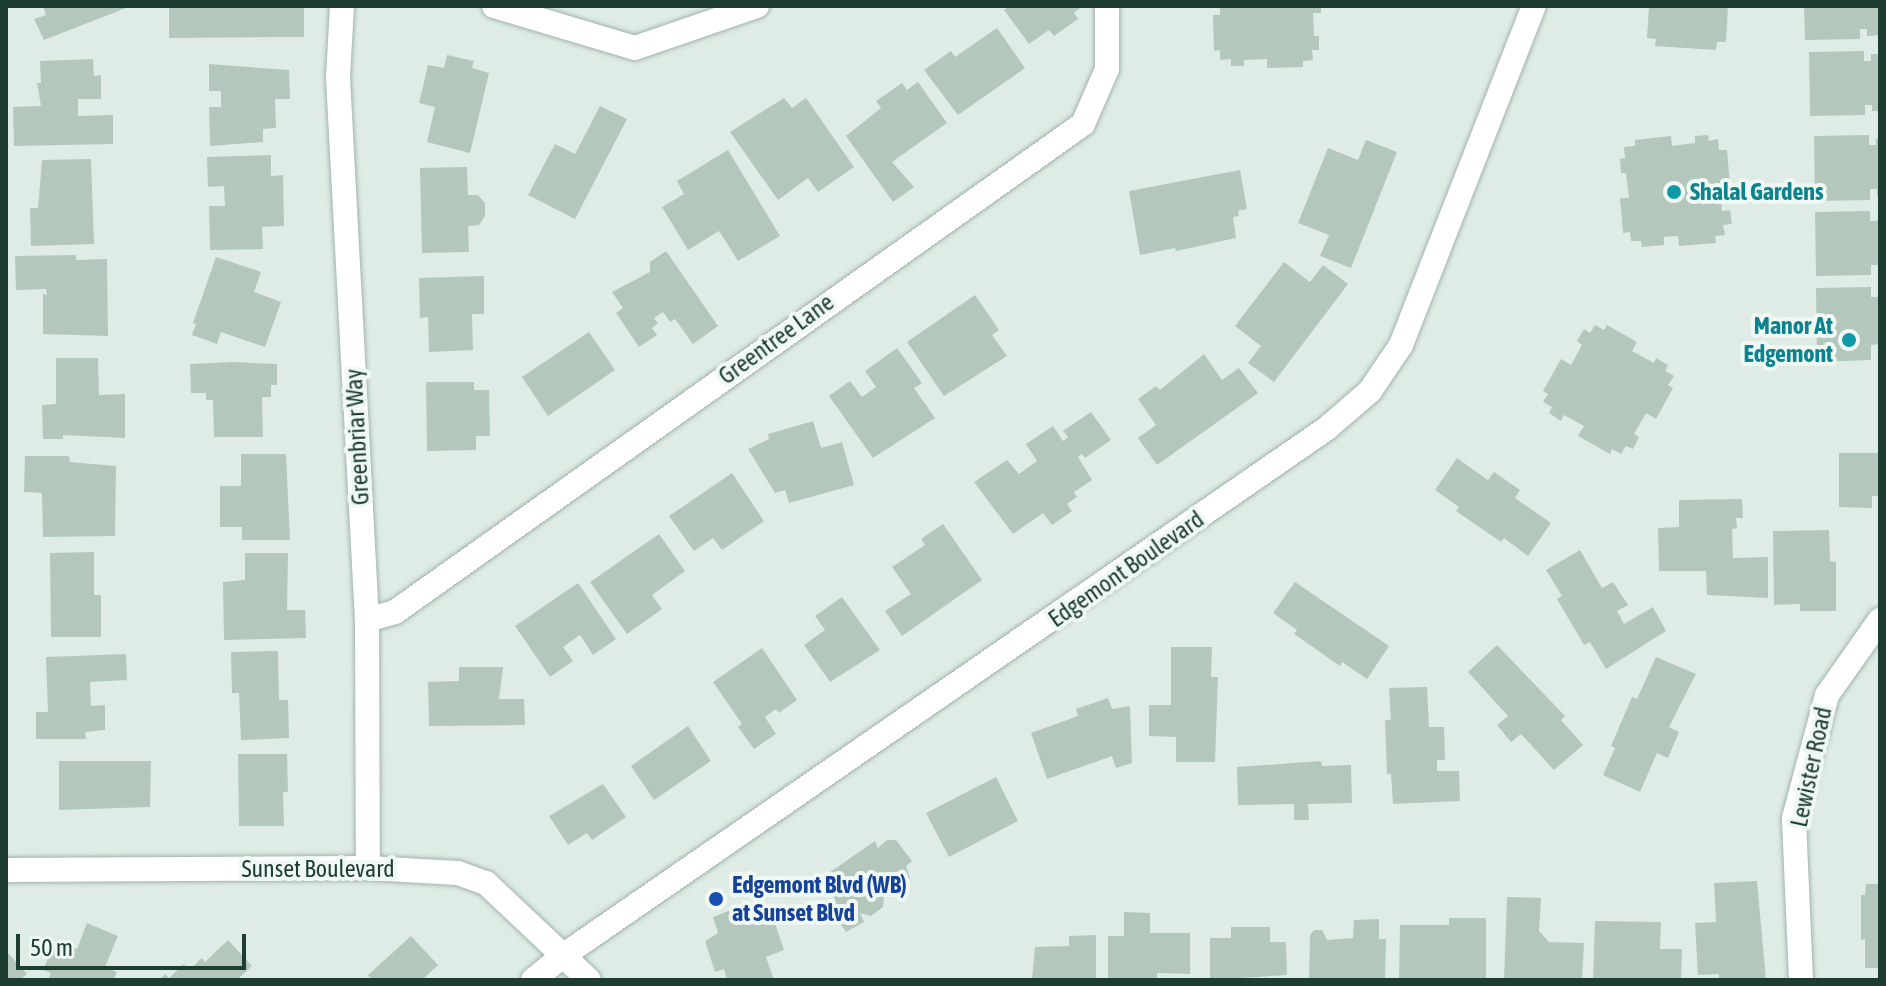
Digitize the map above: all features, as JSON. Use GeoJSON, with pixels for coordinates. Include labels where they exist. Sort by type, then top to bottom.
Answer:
{"type":"FeatureCollection","features":[{"type":"Feature","properties":{"kind":"street","name":"Greenbriar Way"},"geometry":{"type":"LineString","coordinates":[[342,6],[338,78],[367,620],[368,868]]}},
{"type":"Feature","properties":{"kind":"street"},"geometry":{"type":"LineString","coordinates":[[494,6],[635,48],[757,6]]}},
{"type":"Feature","properties":{"kind":"street","name":"Greentree Lane"},"geometry":{"type":"LineString","coordinates":[[367,620],[395,612],[1083,124],[1107,69],[1107,6]]}},
{"type":"Feature","properties":{"kind":"street","name":"Edgemont Boulevard"},"geometry":{"type":"LineString","coordinates":[[533,980],[564,955],[1326,429],[1370,391],[1401,345],[1534,6]]}},
{"type":"Feature","properties":{"kind":"street","name":"Lewister Road"},"geometry":{"type":"LineString","coordinates":[[1801,980],[1794,818],[1827,695],[1880,620]]}},
{"type":"Feature","properties":{"kind":"street","name":"Sunset Boulevard"},"geometry":{"type":"LineString","coordinates":[[6,870],[368,868],[458,873],[486,883],[589,980]]}},
{"type":"Feature","properties":{"kind":"building"},"geometry":{"type":"Polygon","coordinates":[[[43,6],[126,8],[44,40],[34,19],[46,15],[43,6]]]}},
{"type":"Feature","properties":{"kind":"building"},"geometry":{"type":"Polygon","coordinates":[[[169,6],[304,6],[304,37],[169,38],[169,6]]]}},
{"type":"Feature","properties":{"kind":"building"},"geometry":{"type":"Polygon","coordinates":[[[1010,6],[1080,8],[1074,13],[1078,19],[1054,36],[1049,30],[1029,44],[1004,10],[1010,6]]]}},
{"type":"Feature","properties":{"kind":"building"},"geometry":{"type":"Polygon","coordinates":[[[1220,6],[1321,6],[1321,13],[1313,13],[1314,36],[1319,36],[1319,50],[1312,50],[1313,60],[1303,61],[1303,67],[1267,68],[1267,59],[1244,60],[1244,66],[1231,66],[1231,59],[1220,60],[1220,50],[1214,51],[1213,15],[1220,15],[1220,6]]]}},
{"type":"Feature","properties":{"kind":"building"},"geometry":{"type":"Polygon","coordinates":[[[1649,6],[1728,6],[1726,42],[1717,42],[1716,50],[1655,46],[1656,39],[1647,38],[1649,6]]]}},
{"type":"Feature","properties":{"kind":"building"},"geometry":{"type":"Polygon","coordinates":[[[1804,6],[1880,6],[1880,35],[1867,36],[1867,29],[1860,29],[1860,39],[1805,40],[1804,6]]]}},
{"type":"Feature","properties":{"kind":"building"},"geometry":{"type":"Polygon","coordinates":[[[997,28],[1025,68],[958,115],[924,70],[951,51],[955,57],[997,28]]]}},
{"type":"Feature","properties":{"kind":"building"},"geometry":{"type":"Polygon","coordinates":[[[1864,51],[1864,61],[1871,61],[1871,54],[1880,54],[1880,111],[1872,111],[1872,105],[1865,105],[1865,115],[1810,116],[1809,52],[1864,51]]]}},
{"type":"Feature","properties":{"kind":"building"},"geometry":{"type":"Polygon","coordinates":[[[447,55],[474,61],[472,68],[489,73],[470,153],[427,142],[435,107],[419,103],[428,65],[444,68],[447,55]]]}},
{"type":"Feature","properties":{"kind":"building"},"geometry":{"type":"Polygon","coordinates":[[[93,59],[94,76],[101,75],[101,99],[78,99],[78,116],[113,115],[113,144],[14,146],[13,107],[41,106],[37,83],[41,83],[40,61],[93,59]]]}},
{"type":"Feature","properties":{"kind":"building"},"geometry":{"type":"Polygon","coordinates":[[[209,64],[289,70],[290,99],[275,99],[276,128],[263,129],[263,142],[210,146],[209,107],[221,107],[221,91],[209,91],[209,64]]]}},
{"type":"Feature","properties":{"kind":"building"},"geometry":{"type":"Polygon","coordinates":[[[918,82],[947,123],[892,162],[914,187],[893,202],[846,136],[881,108],[876,101],[902,83],[907,90],[918,82]]]}},
{"type":"Feature","properties":{"kind":"building"},"geometry":{"type":"Polygon","coordinates":[[[784,98],[792,108],[806,98],[854,167],[818,192],[808,178],[778,200],[730,132],[784,98]]]}},
{"type":"Feature","properties":{"kind":"building"},"geometry":{"type":"Polygon","coordinates":[[[600,106],[627,119],[575,219],[528,195],[555,144],[575,154],[600,106]]]}},
{"type":"Feature","properties":{"kind":"building","name":"Shalal Gardens"},"geometry":{"type":"Polygon","coordinates":[[[1708,135],[1709,141],[1718,139],[1719,150],[1727,150],[1730,186],[1720,187],[1722,211],[1730,210],[1732,224],[1723,225],[1725,235],[1715,236],[1716,243],[1679,246],[1678,236],[1664,237],[1664,245],[1642,247],[1641,241],[1631,241],[1630,232],[1623,233],[1620,198],[1629,198],[1626,173],[1621,173],[1620,159],[1625,158],[1624,147],[1635,146],[1635,140],[1671,136],[1672,146],[1695,143],[1695,136],[1708,135]]]}},
{"type":"Feature","properties":{"kind":"building"},"geometry":{"type":"Polygon","coordinates":[[[1869,135],[1869,145],[1876,145],[1876,139],[1880,139],[1880,196],[1877,196],[1877,189],[1870,189],[1870,200],[1815,201],[1814,136],[1869,135]]]}},
{"type":"Feature","properties":{"kind":"building"},"geometry":{"type":"Polygon","coordinates":[[[1366,140],[1397,152],[1351,268],[1320,256],[1329,235],[1298,223],[1328,148],[1358,160],[1366,140]]]}},
{"type":"Feature","properties":{"kind":"building"},"geometry":{"type":"Polygon","coordinates":[[[728,150],[780,236],[738,261],[719,231],[688,250],[662,207],[684,194],[677,181],[728,150]]]}},
{"type":"Feature","properties":{"kind":"building"},"geometry":{"type":"Polygon","coordinates":[[[271,155],[271,176],[283,175],[284,226],[262,227],[263,249],[210,250],[209,206],[225,206],[224,186],[208,187],[207,157],[271,155]]]}},
{"type":"Feature","properties":{"kind":"building"},"geometry":{"type":"Polygon","coordinates":[[[91,159],[94,244],[31,246],[30,208],[38,208],[42,160],[91,159]]]}},
{"type":"Feature","properties":{"kind":"building"},"geometry":{"type":"Polygon","coordinates":[[[467,167],[468,195],[478,195],[485,203],[485,216],[479,225],[468,226],[469,252],[422,253],[420,168],[467,167]]]}},
{"type":"Feature","properties":{"kind":"building"},"geometry":{"type":"Polygon","coordinates":[[[1240,170],[1247,209],[1238,211],[1239,216],[1233,217],[1236,238],[1140,255],[1129,191],[1240,170]]]}},
{"type":"Feature","properties":{"kind":"building"},"geometry":{"type":"Polygon","coordinates":[[[1870,211],[1870,221],[1877,221],[1880,215],[1880,265],[1871,265],[1871,275],[1816,276],[1815,212],[1870,211]]]}},
{"type":"Feature","properties":{"kind":"building"},"geometry":{"type":"Polygon","coordinates":[[[666,251],[718,326],[693,344],[675,319],[670,322],[663,312],[654,318],[658,323],[652,328],[657,335],[639,347],[616,313],[623,308],[612,292],[650,272],[650,262],[666,251]]]}},
{"type":"Feature","properties":{"kind":"building"},"geometry":{"type":"Polygon","coordinates":[[[76,255],[76,260],[107,259],[108,336],[43,334],[43,294],[47,295],[46,289],[16,290],[15,256],[76,255]]]}},
{"type":"Feature","properties":{"kind":"building"},"geometry":{"type":"Polygon","coordinates":[[[216,257],[261,272],[254,292],[281,302],[265,347],[221,332],[217,344],[192,335],[196,324],[193,323],[216,257]]]}},
{"type":"Feature","properties":{"kind":"building"},"geometry":{"type":"Polygon","coordinates":[[[1284,262],[1310,282],[1323,265],[1348,284],[1274,382],[1248,363],[1261,346],[1235,326],[1284,262]]]}},
{"type":"Feature","properties":{"kind":"building"},"geometry":{"type":"Polygon","coordinates":[[[484,276],[484,314],[472,314],[473,350],[429,352],[428,317],[420,318],[419,278],[484,276]]]}},
{"type":"Feature","properties":{"kind":"building"},"geometry":{"type":"Polygon","coordinates":[[[1871,287],[1871,297],[1880,297],[1880,344],[1871,345],[1871,360],[1817,362],[1816,288],[1871,287]]]}},
{"type":"Feature","properties":{"kind":"building"},"geometry":{"type":"Polygon","coordinates":[[[975,295],[999,330],[992,335],[1007,356],[944,396],[907,342],[975,295]]]}},
{"type":"Feature","properties":{"kind":"building"},"geometry":{"type":"Polygon","coordinates":[[[1595,325],[1604,330],[1607,325],[1637,342],[1632,351],[1654,363],[1656,358],[1668,365],[1665,371],[1674,376],[1668,385],[1673,388],[1656,419],[1646,413],[1634,434],[1639,437],[1633,449],[1626,446],[1621,454],[1612,449],[1610,454],[1578,436],[1584,426],[1564,415],[1561,421],[1549,413],[1552,407],[1543,402],[1548,394],[1543,391],[1561,359],[1571,365],[1582,345],[1577,341],[1584,329],[1590,333],[1595,325]]]}},
{"type":"Feature","properties":{"kind":"building"},"geometry":{"type":"Polygon","coordinates":[[[589,332],[615,370],[548,416],[522,377],[589,332]]]}},
{"type":"Feature","properties":{"kind":"building"},"geometry":{"type":"Polygon","coordinates":[[[897,348],[922,383],[914,388],[935,418],[873,458],[829,396],[850,381],[862,397],[876,387],[865,371],[897,348]]]}},
{"type":"Feature","properties":{"kind":"building"},"geometry":{"type":"Polygon","coordinates":[[[1204,354],[1222,380],[1239,368],[1258,393],[1157,465],[1138,438],[1156,425],[1138,399],[1156,386],[1160,390],[1204,354]]]}},
{"type":"Feature","properties":{"kind":"building"},"geometry":{"type":"Polygon","coordinates":[[[56,358],[98,358],[99,395],[125,394],[125,438],[63,435],[63,439],[43,439],[42,405],[56,404],[56,358]]]}},
{"type":"Feature","properties":{"kind":"building"},"geometry":{"type":"Polygon","coordinates":[[[190,364],[277,364],[277,385],[271,385],[271,397],[262,397],[263,437],[214,437],[213,400],[206,400],[206,393],[191,393],[190,364]]]}},
{"type":"Feature","properties":{"kind":"building"},"geometry":{"type":"Polygon","coordinates":[[[426,382],[474,382],[474,390],[489,390],[490,436],[476,436],[476,450],[427,451],[426,382]]]}},
{"type":"Feature","properties":{"kind":"building"},"geometry":{"type":"Polygon","coordinates":[[[1091,412],[1111,440],[1085,458],[1082,454],[1078,457],[1092,480],[1074,492],[1077,497],[1067,504],[1072,511],[1052,525],[1043,513],[1013,534],[974,482],[1007,460],[1019,474],[1037,461],[1026,444],[1053,426],[1063,441],[1068,437],[1063,431],[1091,412]]]}},
{"type":"Feature","properties":{"kind":"building"},"geometry":{"type":"Polygon","coordinates":[[[813,421],[821,448],[842,442],[854,485],[789,503],[785,490],[775,493],[748,449],[769,439],[768,434],[813,421]]]}},
{"type":"Feature","properties":{"kind":"building"},"geometry":{"type":"Polygon","coordinates":[[[1839,453],[1880,453],[1880,496],[1872,496],[1872,508],[1839,507],[1839,453]]]}},
{"type":"Feature","properties":{"kind":"building"},"geometry":{"type":"Polygon","coordinates":[[[241,454],[286,454],[290,540],[242,540],[242,527],[220,527],[220,486],[241,486],[241,454]]]}},
{"type":"Feature","properties":{"kind":"building"},"geometry":{"type":"Polygon","coordinates":[[[25,456],[69,456],[70,462],[116,466],[115,536],[43,537],[42,493],[24,492],[25,456]]]}},
{"type":"Feature","properties":{"kind":"building"},"geometry":{"type":"Polygon","coordinates":[[[1457,458],[1488,480],[1494,472],[1520,490],[1515,498],[1551,523],[1528,556],[1504,538],[1501,542],[1456,511],[1459,507],[1435,490],[1457,458]]]}},
{"type":"Feature","properties":{"kind":"building"},"geometry":{"type":"Polygon","coordinates":[[[732,473],[764,521],[722,550],[713,538],[694,551],[669,516],[732,473]]]}},
{"type":"Feature","properties":{"kind":"building"},"geometry":{"type":"Polygon","coordinates":[[[1742,499],[1743,518],[1736,518],[1737,528],[1732,529],[1733,558],[1768,557],[1768,598],[1707,595],[1706,571],[1659,571],[1658,528],[1679,527],[1679,500],[1742,499]]]}},
{"type":"Feature","properties":{"kind":"building"},"geometry":{"type":"Polygon","coordinates":[[[943,524],[982,580],[902,636],[885,611],[911,594],[892,567],[925,545],[921,539],[943,524]]]}},
{"type":"Feature","properties":{"kind":"building"},"geometry":{"type":"Polygon","coordinates":[[[1829,530],[1830,561],[1836,562],[1836,611],[1800,611],[1800,604],[1774,605],[1773,531],[1829,530]]]}},
{"type":"Feature","properties":{"kind":"building"},"geometry":{"type":"Polygon","coordinates":[[[659,534],[685,571],[652,595],[662,609],[627,634],[590,582],[659,534]]]}},
{"type":"Feature","properties":{"kind":"building"},"geometry":{"type":"Polygon","coordinates":[[[1580,550],[1602,588],[1613,582],[1628,605],[1617,611],[1624,624],[1653,607],[1666,631],[1606,669],[1590,642],[1584,645],[1557,599],[1562,596],[1546,570],[1580,550]]]}},
{"type":"Feature","properties":{"kind":"building"},"geometry":{"type":"Polygon","coordinates":[[[94,552],[94,595],[101,595],[101,637],[51,637],[50,553],[94,552]]]}},
{"type":"Feature","properties":{"kind":"building"},"geometry":{"type":"Polygon","coordinates":[[[245,553],[288,553],[287,610],[305,610],[306,638],[224,640],[223,582],[245,580],[245,553]]]}},
{"type":"Feature","properties":{"kind":"building"},"geometry":{"type":"Polygon","coordinates":[[[1295,582],[1389,646],[1367,679],[1342,662],[1340,666],[1294,634],[1297,630],[1273,613],[1295,582]]]}},
{"type":"Feature","properties":{"kind":"building"},"geometry":{"type":"Polygon","coordinates":[[[578,583],[616,639],[593,655],[580,635],[563,647],[573,661],[550,677],[515,626],[578,583]]]}},
{"type":"Feature","properties":{"kind":"building"},"geometry":{"type":"Polygon","coordinates":[[[842,597],[880,650],[830,682],[804,645],[825,630],[815,616],[842,597]]]}},
{"type":"Feature","properties":{"kind":"building"},"geometry":{"type":"Polygon","coordinates":[[[1497,645],[1565,716],[1561,720],[1583,745],[1554,770],[1521,734],[1511,742],[1497,725],[1508,716],[1468,672],[1497,645]]]}},
{"type":"Feature","properties":{"kind":"building"},"geometry":{"type":"Polygon","coordinates":[[[1171,647],[1212,647],[1211,677],[1218,677],[1215,762],[1176,762],[1176,737],[1149,736],[1149,705],[1171,705],[1171,647]]]}},
{"type":"Feature","properties":{"kind":"building"},"geometry":{"type":"Polygon","coordinates":[[[762,648],[797,700],[779,713],[776,709],[765,717],[776,734],[754,749],[738,727],[742,724],[713,682],[762,648]]]}},
{"type":"Feature","properties":{"kind":"building"},"geometry":{"type":"Polygon","coordinates":[[[278,651],[279,700],[288,700],[289,738],[241,740],[239,693],[232,693],[231,652],[278,651]]]}},
{"type":"Feature","properties":{"kind":"building"},"geometry":{"type":"Polygon","coordinates":[[[126,654],[127,680],[90,682],[91,706],[105,705],[105,730],[85,732],[86,739],[36,739],[36,712],[48,712],[46,657],[126,654]]]}},
{"type":"Feature","properties":{"kind":"building"},"geometry":{"type":"Polygon","coordinates":[[[1656,657],[1696,674],[1669,727],[1679,732],[1668,758],[1657,753],[1640,792],[1603,775],[1615,748],[1611,746],[1632,697],[1637,699],[1656,657]]]}},
{"type":"Feature","properties":{"kind":"building"},"geometry":{"type":"Polygon","coordinates":[[[459,667],[503,667],[499,699],[524,699],[525,725],[429,726],[428,682],[459,681],[459,667]]]}},
{"type":"Feature","properties":{"kind":"building"},"geometry":{"type":"Polygon","coordinates":[[[1427,687],[1429,727],[1444,727],[1445,760],[1437,760],[1437,771],[1459,771],[1460,801],[1393,804],[1391,774],[1387,774],[1385,720],[1391,720],[1389,688],[1427,687]]]}},
{"type":"Feature","properties":{"kind":"building"},"geometry":{"type":"Polygon","coordinates":[[[1108,698],[1112,709],[1130,706],[1132,763],[1116,768],[1112,756],[1047,779],[1031,733],[1078,716],[1076,709],[1108,698]]]}},
{"type":"Feature","properties":{"kind":"building"},"geometry":{"type":"Polygon","coordinates":[[[688,726],[711,761],[654,800],[631,766],[688,726]]]}},
{"type":"Feature","properties":{"kind":"building"},"geometry":{"type":"Polygon","coordinates":[[[238,754],[287,754],[288,792],[283,792],[284,826],[239,826],[238,754]]]}},
{"type":"Feature","properties":{"kind":"building"},"geometry":{"type":"Polygon","coordinates":[[[59,761],[151,761],[150,807],[59,810],[59,761]]]}},
{"type":"Feature","properties":{"kind":"building"},"geometry":{"type":"Polygon","coordinates":[[[1321,761],[1322,766],[1351,765],[1352,803],[1308,804],[1309,820],[1294,820],[1294,804],[1238,805],[1237,767],[1321,761]]]}},
{"type":"Feature","properties":{"kind":"building"},"geometry":{"type":"Polygon","coordinates":[[[996,777],[1018,821],[949,857],[926,813],[996,777]]]}},
{"type":"Feature","properties":{"kind":"building"},"geometry":{"type":"Polygon","coordinates":[[[603,784],[626,817],[592,840],[587,833],[568,845],[549,816],[603,784]]]}},
{"type":"Feature","properties":{"kind":"building"},"geometry":{"type":"Polygon","coordinates":[[[887,840],[896,840],[912,861],[906,866],[910,878],[901,889],[884,896],[883,907],[871,916],[860,913],[864,922],[846,932],[831,910],[835,899],[820,879],[875,841],[878,848],[887,840]]]}},
{"type":"Feature","properties":{"kind":"building"},"geometry":{"type":"Polygon","coordinates":[[[1757,881],[1766,980],[1719,980],[1719,974],[1698,975],[1695,923],[1716,922],[1714,883],[1757,881]]]}},
{"type":"Feature","properties":{"kind":"building"},"geometry":{"type":"Polygon","coordinates":[[[1866,884],[1880,884],[1880,968],[1865,968],[1865,939],[1861,940],[1861,895],[1865,895],[1866,884]]]}},
{"type":"Feature","properties":{"kind":"building"},"geometry":{"type":"Polygon","coordinates":[[[1507,897],[1541,898],[1539,931],[1549,942],[1584,943],[1582,980],[1504,980],[1507,897]]]}},
{"type":"Feature","properties":{"kind":"building"},"geometry":{"type":"Polygon","coordinates":[[[739,907],[743,918],[770,909],[784,950],[766,957],[774,980],[727,980],[724,969],[715,972],[705,941],[718,933],[713,917],[739,907]]]}},
{"type":"Feature","properties":{"kind":"building"},"geometry":{"type":"Polygon","coordinates":[[[1124,912],[1150,913],[1150,933],[1190,933],[1190,974],[1157,973],[1157,980],[1108,980],[1108,936],[1124,936],[1124,912]]]}},
{"type":"Feature","properties":{"kind":"building"},"geometry":{"type":"Polygon","coordinates":[[[1449,918],[1486,918],[1486,980],[1399,980],[1400,925],[1449,925],[1449,918]]]}},
{"type":"Feature","properties":{"kind":"building"},"geometry":{"type":"Polygon","coordinates":[[[1379,919],[1379,939],[1386,939],[1385,980],[1309,980],[1310,935],[1314,930],[1322,930],[1327,940],[1353,938],[1354,920],[1379,919]]]}},
{"type":"Feature","properties":{"kind":"building"},"geometry":{"type":"Polygon","coordinates":[[[1595,921],[1661,922],[1660,949],[1682,949],[1681,980],[1593,980],[1595,921]]]}},
{"type":"Feature","properties":{"kind":"building"},"geometry":{"type":"Polygon","coordinates":[[[87,923],[118,936],[105,967],[117,972],[113,980],[48,980],[51,973],[43,970],[56,940],[77,949],[87,923]]]}},
{"type":"Feature","properties":{"kind":"building"},"geometry":{"type":"Polygon","coordinates":[[[1231,927],[1270,927],[1270,942],[1286,942],[1287,975],[1210,980],[1210,938],[1231,938],[1231,927]]]}},
{"type":"Feature","properties":{"kind":"building"},"geometry":{"type":"Polygon","coordinates":[[[1096,935],[1096,980],[1032,980],[1035,947],[1069,946],[1069,936],[1096,935]]]}},
{"type":"Feature","properties":{"kind":"building"},"geometry":{"type":"Polygon","coordinates":[[[411,936],[438,965],[422,980],[372,980],[368,975],[411,936]]]}},
{"type":"Feature","properties":{"kind":"building"},"geometry":{"type":"Polygon","coordinates":[[[228,940],[252,966],[237,980],[159,980],[165,974],[169,978],[184,964],[189,970],[202,958],[205,962],[228,940]]]}},
{"type":"Feature","properties":{"kind":"building"},"geometry":{"type":"Polygon","coordinates":[[[6,951],[27,974],[20,980],[6,980],[6,951]]]}},
{"type":"Feature","properties":{"kind":"place","name":"Shalal Gardens"},"geometry":{"type":"Point","coordinates":[1674,192]}},
{"type":"Feature","properties":{"kind":"place","name":"Manor At Edgemont"},"geometry":{"type":"Point","coordinates":[1849,340]}},
{"type":"Feature","properties":{"kind":"place","name":"Edgemont Blvd (WB) at Sunset Blvd"},"geometry":{"type":"Point","coordinates":[716,899]}}]}
